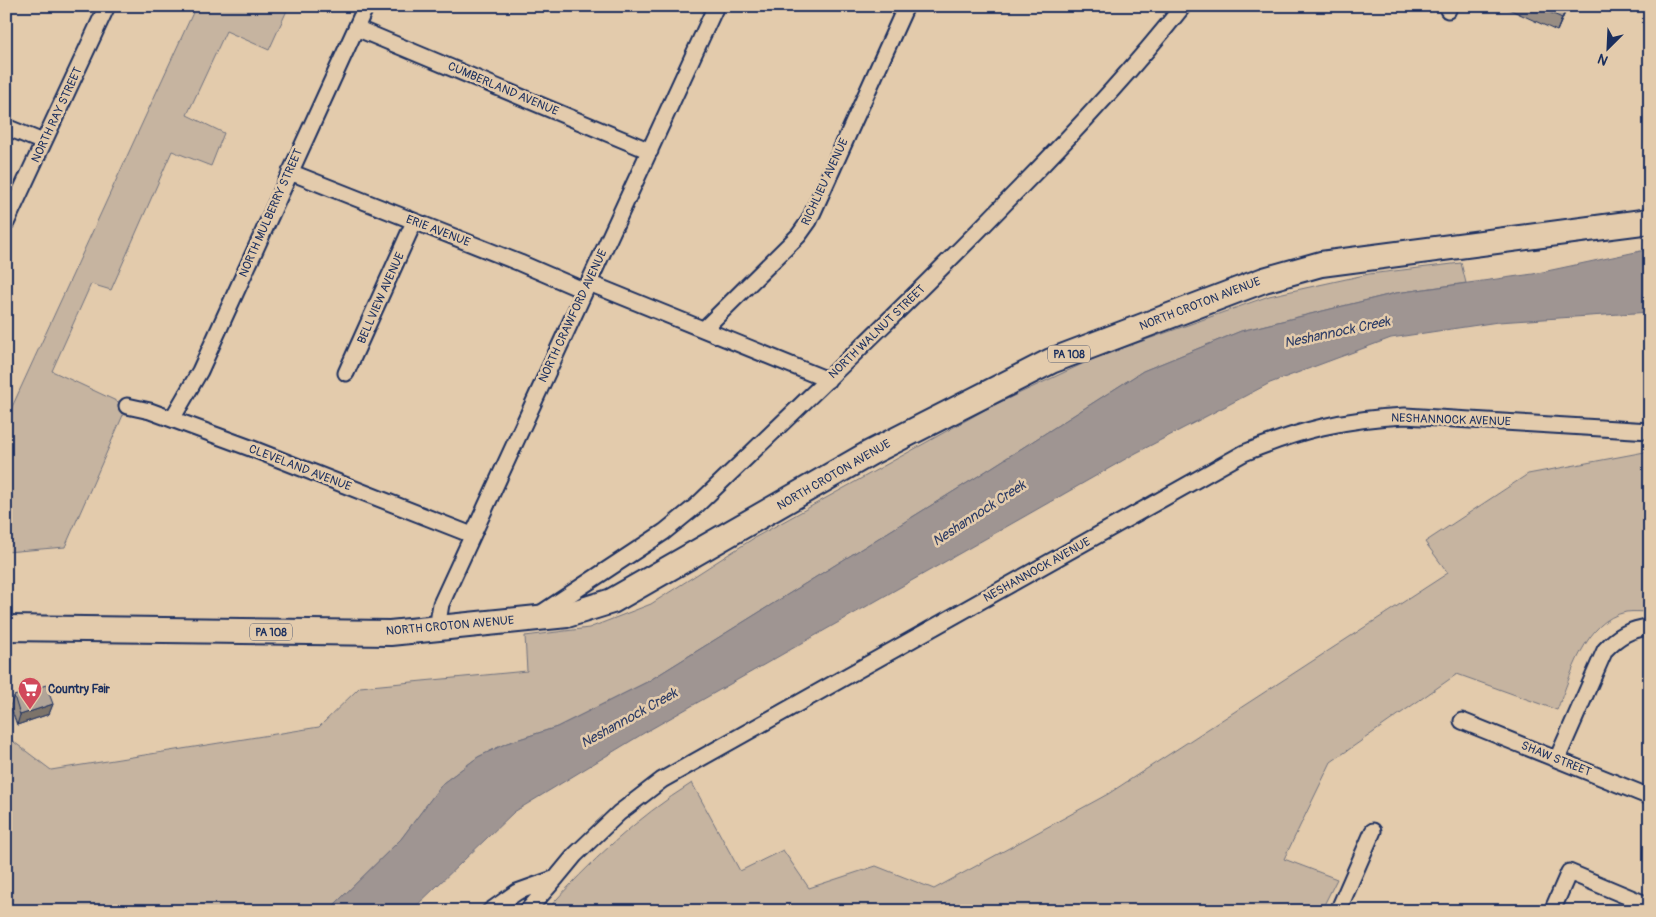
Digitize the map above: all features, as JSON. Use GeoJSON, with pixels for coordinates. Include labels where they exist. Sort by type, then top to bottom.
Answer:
{"type":"FeatureCollection","features":[{"type":"Feature","properties":{"kind":"main road","name":"NORTH CROTON AVENUE"},"geometry":{"type":"LineString","coordinates":[[6,628],[353,634],[441,628],[567,615],[612,601],[870,453],[1051,361],[1264,280],[1320,264],[1650,221]]}},
{"type":"Feature","properties":{"kind":"street","name":"NORTH RAY STREET"},"geometry":{"type":"LineString","coordinates":[[6,223],[107,6]]}},
{"type":"Feature","properties":{"kind":"street","name":"NORTH MULBERRY STREET"},"geometry":{"type":"LineString","coordinates":[[172,419],[200,371],[366,6]]}},
{"type":"Feature","properties":{"kind":"street","name":"NORTH CRAWFORD AVENUE"},"geometry":{"type":"LineString","coordinates":[[441,628],[439,616],[441,604],[716,6]]}},
{"type":"Feature","properties":{"kind":"street","name":"RICHLIEU AVENUE"},"geometry":{"type":"LineString","coordinates":[[704,329],[800,235],[809,221],[906,6]]}},
{"type":"Feature","properties":{"kind":"street","name":"NORTH WALNUT STREET"},"geometry":{"type":"LineString","coordinates":[[534,618],[594,580],[685,516],[954,257],[1096,110],[1147,52],[1183,6]]}},
{"type":"Feature","properties":{"kind":"street","name":"CUMBERLAND AVENUE"},"geometry":{"type":"LineString","coordinates":[[356,28],[650,151]]}},
{"type":"Feature","properties":{"kind":"street"},"geometry":{"type":"LineString","coordinates":[[6,127],[43,142]]}},
{"type":"Feature","properties":{"kind":"street","name":"ERIE AVENUE"},"geometry":{"type":"LineString","coordinates":[[290,172],[520,263],[704,329],[828,380]]}},
{"type":"Feature","properties":{"kind":"street","name":"BELLVIEW AVENUE"},"geometry":{"type":"LineString","coordinates":[[346,374],[414,222]]}},
{"type":"Feature","properties":{"kind":"street","name":"CLEVELAND AVENUE"},"geometry":{"type":"LineString","coordinates":[[127,406],[150,411],[172,419],[472,535]]}},
{"type":"Feature","properties":{"kind":"street","name":"NESHANNOCK AVENUE"},"geometry":{"type":"LineString","coordinates":[[490,911],[517,892],[556,878],[576,855],[619,813],[662,780],[1244,453],[1310,428],[1372,418],[1405,416],[1650,431]]}},
{"type":"Feature","properties":{"kind":"street"},"geometry":{"type":"LineString","coordinates":[[1558,759],[1605,650],[1615,639],[1628,632],[1650,627]]}},
{"type":"Feature","properties":{"kind":"street","name":"SHAW STREET"},"geometry":{"type":"LineString","coordinates":[[1462,721],[1650,797]]}},
{"type":"Feature","properties":{"kind":"street"},"geometry":{"type":"LineString","coordinates":[[1338,911],[1373,831]]}},
{"type":"Feature","properties":{"kind":"street"},"geometry":{"type":"LineString","coordinates":[[1552,911],[1569,872],[1650,906]]}},
{"type":"Feature","properties":{"kind":"street"},"geometry":{"type":"LineString","coordinates":[[527,911],[556,878]]}},
{"type":"Feature","properties":{"kind":"shaded area"},"geometry":{"type":"Polygon","coordinates":[[[196,6],[289,6],[269,50],[226,31],[187,115],[224,133],[211,166],[172,151],[111,290],[91,284],[52,371],[127,406],[65,547],[6,552],[6,420],[196,6]]]}},
{"type":"Feature","properties":{"kind":"shaded area"},"geometry":{"type":"Polygon","coordinates":[[[1461,263],[1466,283],[1396,293],[1241,331],[1143,371],[972,480],[647,682],[557,727],[507,743],[478,757],[443,783],[401,839],[328,911],[6,911],[6,736],[51,770],[319,727],[360,687],[527,671],[525,636],[589,628],[651,604],[754,538],[990,407],[1095,358],[1269,296],[1369,274],[1461,263]]]}},
{"type":"Feature","properties":{"kind":"shaded area"},"geometry":{"type":"Polygon","coordinates":[[[1650,451],[1650,612],[1626,612],[1612,617],[1599,626],[1589,638],[1574,666],[1557,710],[1457,674],[1331,762],[1284,859],[1337,879],[1321,911],[546,911],[614,842],[652,811],[692,783],[740,871],[783,850],[809,888],[876,866],[934,889],[1108,794],[1448,573],[1425,542],[1528,474],[1650,451]]]}},
{"type":"Feature","properties":{"kind":"water","name":"Neshannock Creek"},"geometry":{"type":"Polygon","coordinates":[[[1650,249],[1650,312],[1498,322],[1391,338],[1270,383],[1136,453],[644,733],[514,812],[411,911],[328,911],[401,839],[443,783],[478,757],[507,743],[557,727],[647,682],[972,480],[1143,371],[1241,331],[1396,293],[1533,274],[1650,249]]]}},
{"type":"Feature","properties":{"kind":"building"},"geometry":{"type":"Polygon","coordinates":[[[1536,6],[1567,6],[1562,18],[1536,6]]]}},
{"type":"Feature","properties":{"kind":"building"},"geometry":{"type":"Polygon","coordinates":[[[7,651],[7,687],[6,687],[7,651]]]}},
{"type":"Feature","properties":{"kind":"building"},"geometry":{"type":"Polygon","coordinates":[[[46,685],[53,704],[20,715],[14,696],[46,685]]]}},
{"type":"Feature","properties":{"kind":"place","name":"Country Fair"},"geometry":{"type":"Point","coordinates":[30,710]}}]}
